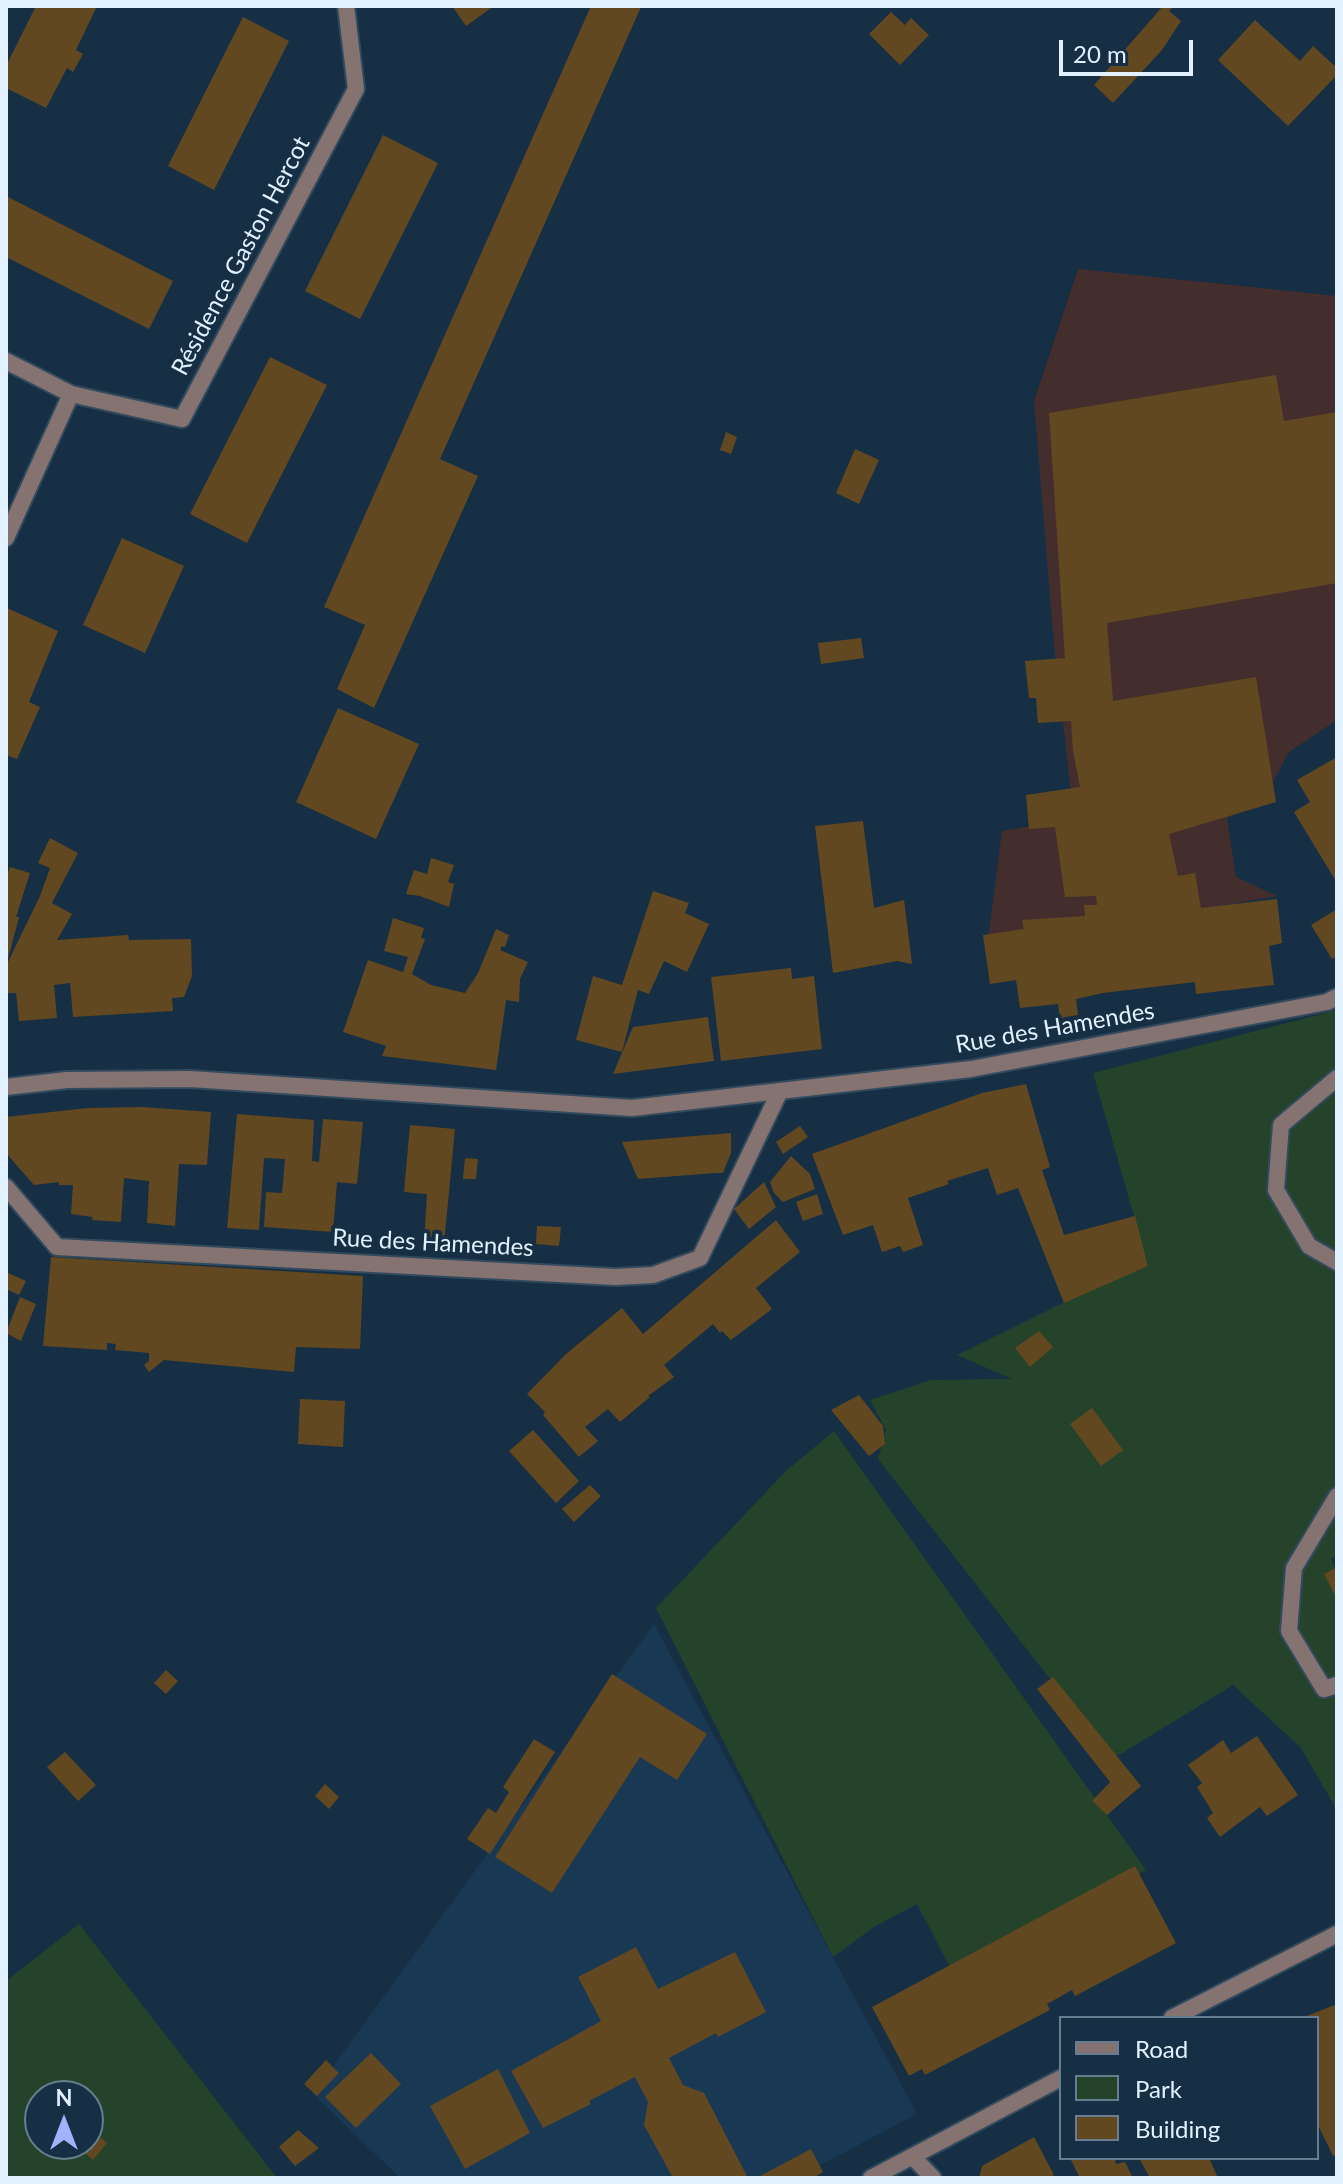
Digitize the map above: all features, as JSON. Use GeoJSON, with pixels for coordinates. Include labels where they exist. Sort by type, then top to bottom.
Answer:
{"type":"FeatureCollection","features":[{"type":"Feature","properties":{"kind":"street","name":"Résidence Gaston Hercot"},"geometry":{"type":"LineString","coordinates":[[6,361],[71,394],[182,419],[356,89],[346,6]]}},
{"type":"Feature","properties":{"kind":"street"},"geometry":{"type":"LineString","coordinates":[[6,538],[71,394]]}},
{"type":"Feature","properties":{"kind":"street","name":"Rue des Hamendes"},"geometry":{"type":"LineString","coordinates":[[6,1087],[67,1080],[190,1079],[632,1108],[971,1069],[1237,1020],[1327,1002],[1337,997]]}},
{"type":"Feature","properties":{"kind":"street"},"geometry":{"type":"LineString","coordinates":[[1337,1078],[1281,1125],[1276,1190],[1309,1246],[1337,1262]]}},
{"type":"Feature","properties":{"kind":"street","name":"Rue des Hamendes"},"geometry":{"type":"LineString","coordinates":[[6,1187],[57,1247],[615,1277],[653,1275],[700,1258],[779,1093]]}},
{"type":"Feature","properties":{"kind":"street"},"geometry":{"type":"LineString","coordinates":[[1337,1496],[1294,1568],[1289,1631],[1324,1689],[1337,1685]]}},
{"type":"Feature","properties":{"kind":"street"},"geometry":{"type":"LineString","coordinates":[[1176,2016],[1337,1934]]}},
{"type":"Feature","properties":{"kind":"street"},"geometry":{"type":"LineString","coordinates":[[871,2178],[1059,2079]]}},
{"type":"Feature","properties":{"kind":"street"},"geometry":{"type":"LineString","coordinates":[[913,2157],[933,2178]]}},
{"type":"Feature","properties":{"kind":"shaded area"},"geometry":{"type":"Polygon","coordinates":[[[1078,269],[1337,296],[1337,720],[1289,752],[1262,802],[1227,818],[1236,877],[1277,896],[987,947],[1002,831],[1074,818],[1054,645],[1034,401],[1078,269]]]}},
{"type":"Feature","properties":{"kind":"shaded area"},"geometry":{"type":"Polygon","coordinates":[[[654,1624],[917,2114],[796,2178],[400,2178],[313,2094],[654,1624]]]}},
{"type":"Feature","properties":{"kind":"green space"},"geometry":{"type":"Polygon","coordinates":[[[1337,1010],[1337,1555],[1331,1559],[1337,1572],[1337,1816],[1333,1803],[1301,1748],[1233,1685],[1121,1754],[1111,1757],[878,1459],[886,1430],[870,1400],[931,1380],[1012,1379],[957,1355],[1148,1265],[1093,1073],[1337,1010]]]}},
{"type":"Feature","properties":{"kind":"green space"},"geometry":{"type":"Polygon","coordinates":[[[834,1431],[1146,1870],[951,1969],[917,1904],[874,1927],[833,1957],[656,1608],[786,1471],[834,1431]]]}},
{"type":"Feature","properties":{"kind":"green space"},"geometry":{"type":"Polygon","coordinates":[[[79,1924],[277,2178],[6,2178],[6,1981],[79,1924]]]}},
{"type":"Feature","properties":{"kind":"building"},"geometry":{"type":"Polygon","coordinates":[[[36,6],[97,6],[76,50],[83,54],[73,72],[67,68],[46,108],[6,88],[6,66],[36,6]]]}},
{"type":"Feature","properties":{"kind":"building"},"geometry":{"type":"Polygon","coordinates":[[[452,6],[494,6],[466,26],[452,6]]]}},
{"type":"Feature","properties":{"kind":"building"},"geometry":{"type":"Polygon","coordinates":[[[591,6],[641,7],[440,459],[478,476],[374,708],[337,689],[365,625],[324,607],[591,6]]]}},
{"type":"Feature","properties":{"kind":"building"},"geometry":{"type":"Polygon","coordinates":[[[1163,6],[1174,6],[1169,11],[1181,21],[1162,50],[1113,103],[1094,85],[1163,6]]]}},
{"type":"Feature","properties":{"kind":"building"},"geometry":{"type":"Polygon","coordinates":[[[891,12],[905,25],[911,18],[929,35],[900,65],[869,34],[891,12]]]}},
{"type":"Feature","properties":{"kind":"building"},"geometry":{"type":"Polygon","coordinates":[[[243,17],[289,41],[214,190],[168,166],[243,17]]]}},
{"type":"Feature","properties":{"kind":"building"},"geometry":{"type":"Polygon","coordinates":[[[1255,20],[1300,61],[1313,46],[1337,68],[1337,75],[1288,126],[1218,60],[1255,20]]]}},
{"type":"Feature","properties":{"kind":"building"},"geometry":{"type":"Polygon","coordinates":[[[383,135],[438,163],[360,319],[305,291],[383,135]]]}},
{"type":"Feature","properties":{"kind":"building"},"geometry":{"type":"Polygon","coordinates":[[[6,196],[173,281],[149,329],[6,257],[6,196]]]}},
{"type":"Feature","properties":{"kind":"building"},"geometry":{"type":"Polygon","coordinates":[[[270,357],[327,385],[247,543],[190,514],[270,357]]]}},
{"type":"Feature","properties":{"kind":"building"},"geometry":{"type":"Polygon","coordinates":[[[1276,375],[1284,421],[1337,412],[1337,583],[1107,623],[1113,701],[1256,677],[1276,802],[1169,834],[1178,876],[1195,873],[1201,908],[1277,899],[1282,943],[1269,946],[1274,985],[1196,994],[1195,982],[1103,993],[1076,999],[1078,1015],[1060,1018],[1058,1004],[1020,1008],[1016,980],[990,984],[983,935],[1024,929],[1022,920],[1085,916],[1084,905],[1097,905],[1096,896],[1065,897],[1055,827],[1029,829],[1026,795],[1080,787],[1071,721],[1038,723],[1036,698],[1029,698],[1025,661],[1065,658],[1049,413],[1276,375]]]}},
{"type":"Feature","properties":{"kind":"building"},"geometry":{"type":"Polygon","coordinates":[[[726,432],[737,437],[731,454],[720,450],[726,432]]]}},
{"type":"Feature","properties":{"kind":"building"},"geometry":{"type":"Polygon","coordinates":[[[855,449],[879,460],[859,504],[836,493],[855,449]]]}},
{"type":"Feature","properties":{"kind":"building"},"geometry":{"type":"Polygon","coordinates":[[[122,538],[184,566],[145,653],[83,625],[122,538]]]}},
{"type":"Feature","properties":{"kind":"building"},"geometry":{"type":"Polygon","coordinates":[[[7,608],[58,631],[29,702],[40,707],[17,759],[6,755],[7,608]]]}},
{"type":"Feature","properties":{"kind":"building"},"geometry":{"type":"Polygon","coordinates":[[[861,638],[864,658],[821,664],[818,643],[861,638]]]}},
{"type":"Feature","properties":{"kind":"building"},"geometry":{"type":"Polygon","coordinates":[[[338,708],[419,744],[376,839],[296,802],[338,708]]]}},
{"type":"Feature","properties":{"kind":"building"},"geometry":{"type":"Polygon","coordinates":[[[1337,757],[1337,883],[1294,812],[1310,802],[1297,780],[1337,757]]]}},
{"type":"Feature","properties":{"kind":"building"},"geometry":{"type":"Polygon","coordinates":[[[863,821],[874,908],[904,900],[912,964],[897,961],[833,973],[815,826],[863,821]]]}},
{"type":"Feature","properties":{"kind":"building"},"geometry":{"type":"Polygon","coordinates":[[[50,838],[78,853],[52,903],[72,914],[57,940],[128,935],[129,940],[191,939],[192,976],[184,997],[172,998],[173,1011],[73,1017],[70,983],[54,985],[57,1018],[19,1021],[16,993],[6,993],[6,966],[50,868],[38,863],[50,838]]]}},
{"type":"Feature","properties":{"kind":"building"},"geometry":{"type":"Polygon","coordinates":[[[431,858],[454,865],[448,882],[454,884],[449,907],[406,894],[414,870],[427,874],[431,858]]]}},
{"type":"Feature","properties":{"kind":"building"},"geometry":{"type":"Polygon","coordinates":[[[10,867],[30,873],[16,917],[19,917],[7,963],[6,878],[10,867]]]}},
{"type":"Feature","properties":{"kind":"building"},"geometry":{"type":"Polygon","coordinates":[[[653,891],[689,903],[685,913],[709,924],[687,972],[664,961],[649,994],[638,990],[622,1052],[576,1040],[593,976],[622,985],[653,891]]]}},
{"type":"Feature","properties":{"kind":"building"},"geometry":{"type":"Polygon","coordinates":[[[1337,909],[1337,956],[1332,959],[1311,925],[1337,909]]]}},
{"type":"Feature","properties":{"kind":"building"},"geometry":{"type":"Polygon","coordinates":[[[393,918],[424,928],[421,938],[425,939],[412,974],[431,985],[465,993],[478,973],[496,929],[509,935],[505,947],[502,946],[500,950],[528,962],[520,979],[519,1002],[506,1000],[496,1070],[382,1056],[386,1046],[343,1032],[368,960],[403,972],[408,957],[384,951],[393,918]]]}},
{"type":"Feature","properties":{"kind":"building"},"geometry":{"type":"Polygon","coordinates":[[[791,968],[792,979],[814,976],[822,1049],[721,1061],[711,977],[791,968]]]}},
{"type":"Feature","properties":{"kind":"building"},"geometry":{"type":"Polygon","coordinates":[[[708,1017],[714,1061],[613,1074],[633,1027],[708,1017]]]}},
{"type":"Feature","properties":{"kind":"building"},"geometry":{"type":"Polygon","coordinates":[[[1026,1084],[1050,1167],[1042,1170],[1064,1235],[1135,1216],[1148,1266],[1064,1303],[1018,1188],[997,1195],[988,1168],[908,1198],[923,1245],[903,1252],[900,1246],[882,1252],[873,1225],[843,1235],[812,1154],[982,1093],[1026,1084]]]}},
{"type":"Feature","properties":{"kind":"building"},"geometry":{"type":"Polygon","coordinates":[[[142,1107],[211,1112],[207,1165],[179,1164],[175,1226],[147,1223],[149,1181],[124,1178],[121,1222],[92,1220],[93,1217],[71,1214],[73,1185],[59,1185],[59,1182],[34,1185],[6,1153],[6,1117],[88,1108],[142,1107]]]}},
{"type":"Feature","properties":{"kind":"building"},"geometry":{"type":"Polygon","coordinates":[[[237,1114],[314,1120],[312,1161],[319,1162],[323,1119],[363,1122],[357,1184],[337,1182],[333,1232],[264,1227],[266,1192],[282,1193],[285,1159],[264,1158],[259,1230],[227,1228],[237,1114]]]}},
{"type":"Feature","properties":{"kind":"building"},"geometry":{"type":"Polygon","coordinates":[[[410,1125],[455,1129],[444,1244],[424,1243],[427,1194],[404,1192],[410,1125]]]}},
{"type":"Feature","properties":{"kind":"building"},"geometry":{"type":"Polygon","coordinates":[[[800,1126],[808,1137],[783,1154],[776,1142],[800,1126]]]}},
{"type":"Feature","properties":{"kind":"building"},"geometry":{"type":"Polygon","coordinates":[[[731,1133],[731,1153],[723,1173],[638,1179],[622,1142],[731,1133]]]}},
{"type":"Feature","properties":{"kind":"building"},"geometry":{"type":"Polygon","coordinates":[[[791,1156],[810,1174],[815,1189],[783,1202],[774,1193],[770,1182],[791,1156]]]}},
{"type":"Feature","properties":{"kind":"building"},"geometry":{"type":"Polygon","coordinates":[[[465,1158],[478,1159],[476,1179],[463,1179],[465,1158]]]}},
{"type":"Feature","properties":{"kind":"building"},"geometry":{"type":"Polygon","coordinates":[[[764,1182],[776,1207],[749,1229],[734,1209],[764,1182]]]}},
{"type":"Feature","properties":{"kind":"building"},"geometry":{"type":"Polygon","coordinates":[[[817,1194],[823,1214],[803,1221],[796,1202],[817,1194]]]}},
{"type":"Feature","properties":{"kind":"building"},"geometry":{"type":"Polygon","coordinates":[[[776,1220],[800,1252],[756,1288],[772,1309],[731,1340],[713,1324],[664,1365],[674,1377],[620,1422],[608,1409],[585,1427],[598,1441],[579,1457],[543,1415],[545,1412],[527,1394],[566,1354],[622,1308],[643,1334],[776,1220]]]}},
{"type":"Feature","properties":{"kind":"building"},"geometry":{"type":"Polygon","coordinates":[[[537,1226],[561,1227],[559,1246],[536,1244],[537,1226]]]}},
{"type":"Feature","properties":{"kind":"building"},"geometry":{"type":"Polygon","coordinates":[[[51,1257],[363,1276],[360,1349],[296,1347],[294,1372],[164,1360],[149,1372],[144,1365],[149,1361],[149,1353],[115,1350],[116,1344],[107,1343],[107,1350],[43,1346],[51,1257]]]}},
{"type":"Feature","properties":{"kind":"building"},"geometry":{"type":"Polygon","coordinates":[[[6,1272],[26,1281],[19,1295],[6,1289],[6,1272]]]}},
{"type":"Feature","properties":{"kind":"building"},"geometry":{"type":"Polygon","coordinates":[[[20,1297],[36,1304],[21,1341],[6,1333],[20,1297]]]}},
{"type":"Feature","properties":{"kind":"building"},"geometry":{"type":"Polygon","coordinates":[[[1039,1331],[1053,1347],[1030,1367],[1015,1348],[1039,1331]]]}},
{"type":"Feature","properties":{"kind":"building"},"geometry":{"type":"Polygon","coordinates":[[[859,1395],[883,1426],[885,1444],[869,1456],[831,1410],[859,1395]]]}},
{"type":"Feature","properties":{"kind":"building"},"geometry":{"type":"Polygon","coordinates":[[[300,1399],[345,1401],[343,1447],[298,1444],[300,1399]]]}},
{"type":"Feature","properties":{"kind":"building"},"geometry":{"type":"Polygon","coordinates":[[[1092,1408],[1123,1450],[1101,1466],[1070,1424],[1092,1408]]]}},
{"type":"Feature","properties":{"kind":"building"},"geometry":{"type":"Polygon","coordinates":[[[533,1430],[579,1481],[556,1503],[509,1451],[533,1430]]]}},
{"type":"Feature","properties":{"kind":"building"},"geometry":{"type":"Polygon","coordinates":[[[590,1485],[601,1496],[574,1522],[562,1509],[590,1485]]]}},
{"type":"Feature","properties":{"kind":"building"},"geometry":{"type":"Polygon","coordinates":[[[1337,1567],[1337,1599],[1324,1574],[1337,1567]]]}},
{"type":"Feature","properties":{"kind":"building"},"geometry":{"type":"Polygon","coordinates":[[[166,1670],[178,1681],[166,1694],[154,1683],[166,1670]]]}},
{"type":"Feature","properties":{"kind":"building"},"geometry":{"type":"Polygon","coordinates":[[[612,1674],[707,1734],[677,1780],[640,1757],[552,1893],[495,1857],[612,1674]]]}},
{"type":"Feature","properties":{"kind":"building"},"geometry":{"type":"Polygon","coordinates":[[[1053,1677],[1141,1786],[1107,1815],[1092,1801],[1110,1782],[1037,1689],[1053,1677]]]}},
{"type":"Feature","properties":{"kind":"building"},"geometry":{"type":"Polygon","coordinates":[[[1257,1736],[1298,1795],[1267,1816],[1260,1807],[1220,1837],[1207,1818],[1213,1813],[1197,1787],[1202,1783],[1188,1765],[1223,1740],[1231,1753],[1257,1736]]]}},
{"type":"Feature","properties":{"kind":"building"},"geometry":{"type":"Polygon","coordinates":[[[534,1739],[555,1752],[490,1854],[467,1839],[488,1808],[496,1813],[509,1792],[503,1787],[534,1739]]]}},
{"type":"Feature","properties":{"kind":"building"},"geometry":{"type":"Polygon","coordinates":[[[65,1752],[96,1785],[78,1801],[47,1767],[65,1752]]]}},
{"type":"Feature","properties":{"kind":"building"},"geometry":{"type":"Polygon","coordinates":[[[325,1784],[339,1797],[329,1809],[315,1796],[325,1784]]]}},
{"type":"Feature","properties":{"kind":"building"},"geometry":{"type":"Polygon","coordinates":[[[1135,1866],[1176,1943],[1075,1996],[1072,1990],[1047,2004],[1050,2010],[925,2075],[922,2069],[909,2076],[872,2007],[1135,1866]]]}},
{"type":"Feature","properties":{"kind":"building"},"geometry":{"type":"Polygon","coordinates":[[[636,1947],[658,1989],[735,1952],[766,2012],[718,2037],[716,2033],[669,2058],[683,2085],[704,2093],[748,2178],[673,2178],[644,2125],[648,2102],[635,2077],[543,2128],[511,2071],[601,2021],[578,1977],[636,1947]]]}},
{"type":"Feature","properties":{"kind":"building"},"geometry":{"type":"Polygon","coordinates":[[[1337,2004],[1337,2154],[1333,2156],[1319,2127],[1319,2016],[1307,2016],[1337,2004]]]}},
{"type":"Feature","properties":{"kind":"building"},"geometry":{"type":"Polygon","coordinates":[[[371,2053],[401,2084],[356,2128],[325,2097],[371,2053]]]}},
{"type":"Feature","properties":{"kind":"building"},"geometry":{"type":"Polygon","coordinates":[[[326,2060],[339,2073],[317,2096],[304,2084],[326,2060]]]}},
{"type":"Feature","properties":{"kind":"building"},"geometry":{"type":"Polygon","coordinates":[[[498,2069],[530,2133],[465,2169],[430,2106],[498,2069]]]}},
{"type":"Feature","properties":{"kind":"building"},"geometry":{"type":"Polygon","coordinates":[[[298,2130],[319,2148],[295,2166],[279,2147],[298,2130]]]}},
{"type":"Feature","properties":{"kind":"building"},"geometry":{"type":"Polygon","coordinates":[[[1034,2137],[1054,2175],[1049,2178],[979,2178],[982,2166],[1034,2137]]]}},
{"type":"Feature","properties":{"kind":"building"},"geometry":{"type":"Polygon","coordinates":[[[811,2149],[823,2172],[813,2178],[756,2178],[811,2149]]]}},
{"type":"Feature","properties":{"kind":"building"},"geometry":{"type":"Polygon","coordinates":[[[1071,2160],[1125,2162],[1133,2178],[1080,2178],[1071,2160]]]}},
{"type":"Feature","properties":{"kind":"building"},"geometry":{"type":"Polygon","coordinates":[[[1140,2160],[1210,2160],[1218,2178],[1150,2178],[1140,2160]]]}}]}
